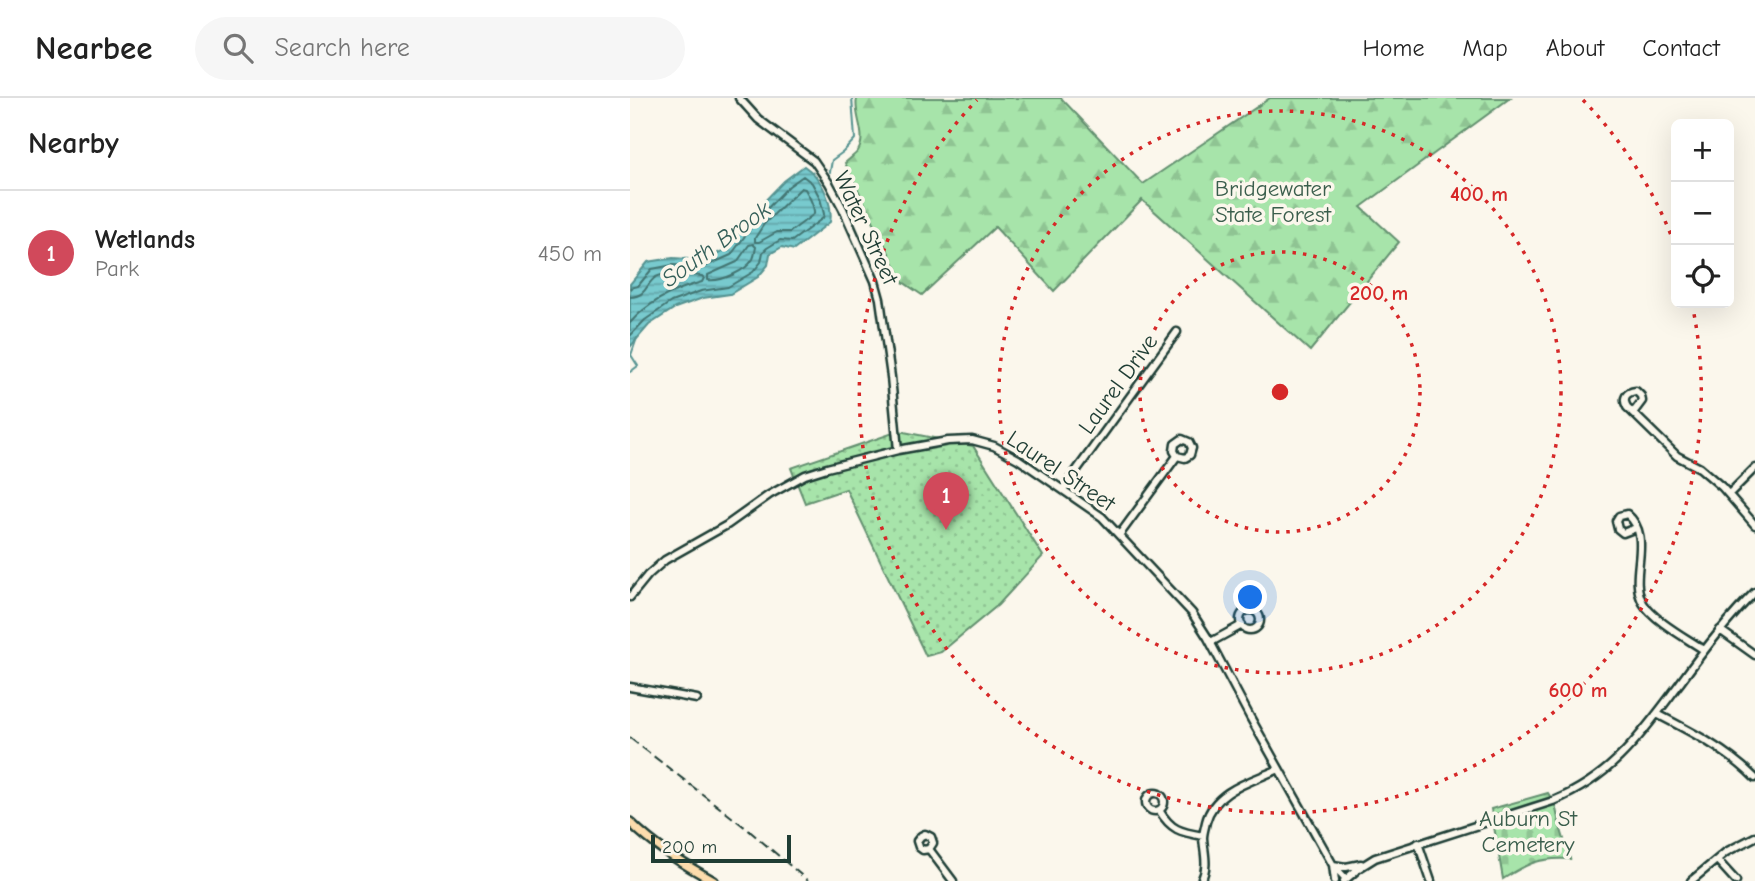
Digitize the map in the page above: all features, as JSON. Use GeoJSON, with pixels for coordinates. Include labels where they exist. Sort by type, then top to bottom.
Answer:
{"type":"FeatureCollection","features":[{"type":"Feature","properties":{"kind":"main road"},"geometry":{"type":"LineString","coordinates":[[630,822],[663,851],[714,881]]}},
{"type":"Feature","properties":{"kind":"street","name":"Water Street"},"geometry":{"type":"LineString","coordinates":[[739,98],[758,120],[814,162],[843,209],[880,299],[898,450]]}},
{"type":"Feature","properties":{"kind":"street","name":"Laurel Drive"},"geometry":{"type":"LineString","coordinates":[[1063,489],[1177,332]]}},
{"type":"Feature","properties":{"kind":"street"},"geometry":{"type":"LineString","coordinates":[[1633,413],[1677,456],[1707,473],[1755,525]]}},
{"type":"Feature","properties":{"kind":"street","name":"Laurel Street"},"geometry":{"type":"LineString","coordinates":[[630,597],[665,560],[727,525],[769,495],[805,475],[898,450],[954,440],[987,443],[1018,458],[1102,517],[1185,605],[1211,642],[1332,864],[1345,880]]}},
{"type":"Feature","properties":{"kind":"street"},"geometry":{"type":"LineString","coordinates":[[1120,534],[1177,456]]}},
{"type":"Feature","properties":{"kind":"street"},"geometry":{"type":"LineString","coordinates":[[1729,494],[1755,468]]}},
{"type":"Feature","properties":{"kind":"street"},"geometry":{"type":"LineString","coordinates":[[1636,528],[1641,554],[1638,585],[1643,603],[1656,617],[1704,650]]}},
{"type":"Feature","properties":{"kind":"street"},"geometry":{"type":"LineString","coordinates":[[1332,864],[1349,866],[1370,861],[1418,843],[1545,804],[1580,788],[1610,767],[1635,742],[1720,630],[1755,592]]}},
{"type":"Feature","properties":{"kind":"street"},"geometry":{"type":"LineString","coordinates":[[1211,642],[1242,625]]}},
{"type":"Feature","properties":{"kind":"street"},"geometry":{"type":"LineString","coordinates":[[1720,630],[1755,655]]}},
{"type":"Feature","properties":{"kind":"street"},"geometry":{"type":"LineString","coordinates":[[630,687],[697,699]]}},
{"type":"Feature","properties":{"kind":"street"},"geometry":{"type":"LineString","coordinates":[[1657,714],[1699,736],[1739,762],[1755,778]]}},
{"type":"Feature","properties":{"kind":"street"},"geometry":{"type":"LineString","coordinates":[[1201,881],[1205,875],[1207,861],[1203,836],[1208,814],[1216,802],[1228,792],[1279,769]]}},
{"type":"Feature","properties":{"kind":"street"},"geometry":{"type":"LineString","coordinates":[[1159,810],[1173,828],[1203,836]]}},
{"type":"Feature","properties":{"kind":"street"},"geometry":{"type":"LineString","coordinates":[[1690,881],[1734,847],[1755,837]]}},
{"type":"Feature","properties":{"kind":"street"},"geometry":{"type":"LineString","coordinates":[[1418,843],[1431,881]]}},
{"type":"Feature","properties":{"kind":"street"},"geometry":{"type":"LineString","coordinates":[[929,849],[953,881]]}},
{"type":"Feature","properties":{"kind":"street"},"geometry":{"type":"LineString","coordinates":[[1717,860],[1736,881]]}},
{"type":"Feature","properties":{"kind":"street"},"geometry":{"type":"LineString","coordinates":[[1345,880],[1370,861]]}},
{"type":"Feature","properties":{"kind":"street","name":"Laurel Street"},"geometry":{"type":"LineString","coordinates":[[1332,864],[1335,881]]}},
{"type":"Feature","properties":{"kind":"green space","name":"Bridgewater State Forest"},"geometry":{"type":"Polygon","coordinates":[[[857,98],[1061,98],[1143,184],[1270,98],[1510,98],[1361,207],[1399,242],[1310,351],[1142,200],[1054,291],[995,227],[922,295],[903,282],[845,163],[861,145],[857,98]]]}},
{"type":"Feature","properties":{"kind":"green space"},"geometry":{"type":"Polygon","coordinates":[[[899,431],[973,446],[1043,556],[998,605],[941,652],[926,656],[846,489],[805,503],[791,468],[899,431]]]}},
{"type":"Feature","properties":{"kind":"green space","name":"Auburn St Cemetery"},"geometry":{"type":"Polygon","coordinates":[[[1548,793],[1555,804],[1570,859],[1535,862],[1503,879],[1491,809],[1548,793]]]}},
{"type":"Feature","properties":{"kind":"water"},"geometry":{"type":"Polygon","coordinates":[[[804,166],[816,176],[826,194],[831,211],[830,222],[794,250],[782,247],[770,254],[768,265],[758,277],[730,294],[703,298],[675,308],[649,325],[630,347],[630,284],[648,262],[673,258],[703,260],[727,249],[752,214],[784,181],[804,166]]]}},
{"type":"Feature","properties":{"kind":"waterway","name":"South Brook"},"geometry":{"type":"LineString","coordinates":[[830,172],[832,160],[855,139],[852,98]]}},
{"type":"Feature","properties":{"kind":"waterway","name":"South Brook"},"geometry":{"type":"LineString","coordinates":[[630,372],[638,366],[631,355],[637,338]]}},
{"type":"Feature","properties":{"kind":"railway"},"geometry":{"type":"LineString","coordinates":[[630,738],[746,828],[808,881]]}},
{"type":"Feature","properties":{"kind":"place","name":"Wetlands"},"geometry":{"type":"Point","coordinates":[946,530]}}]}
